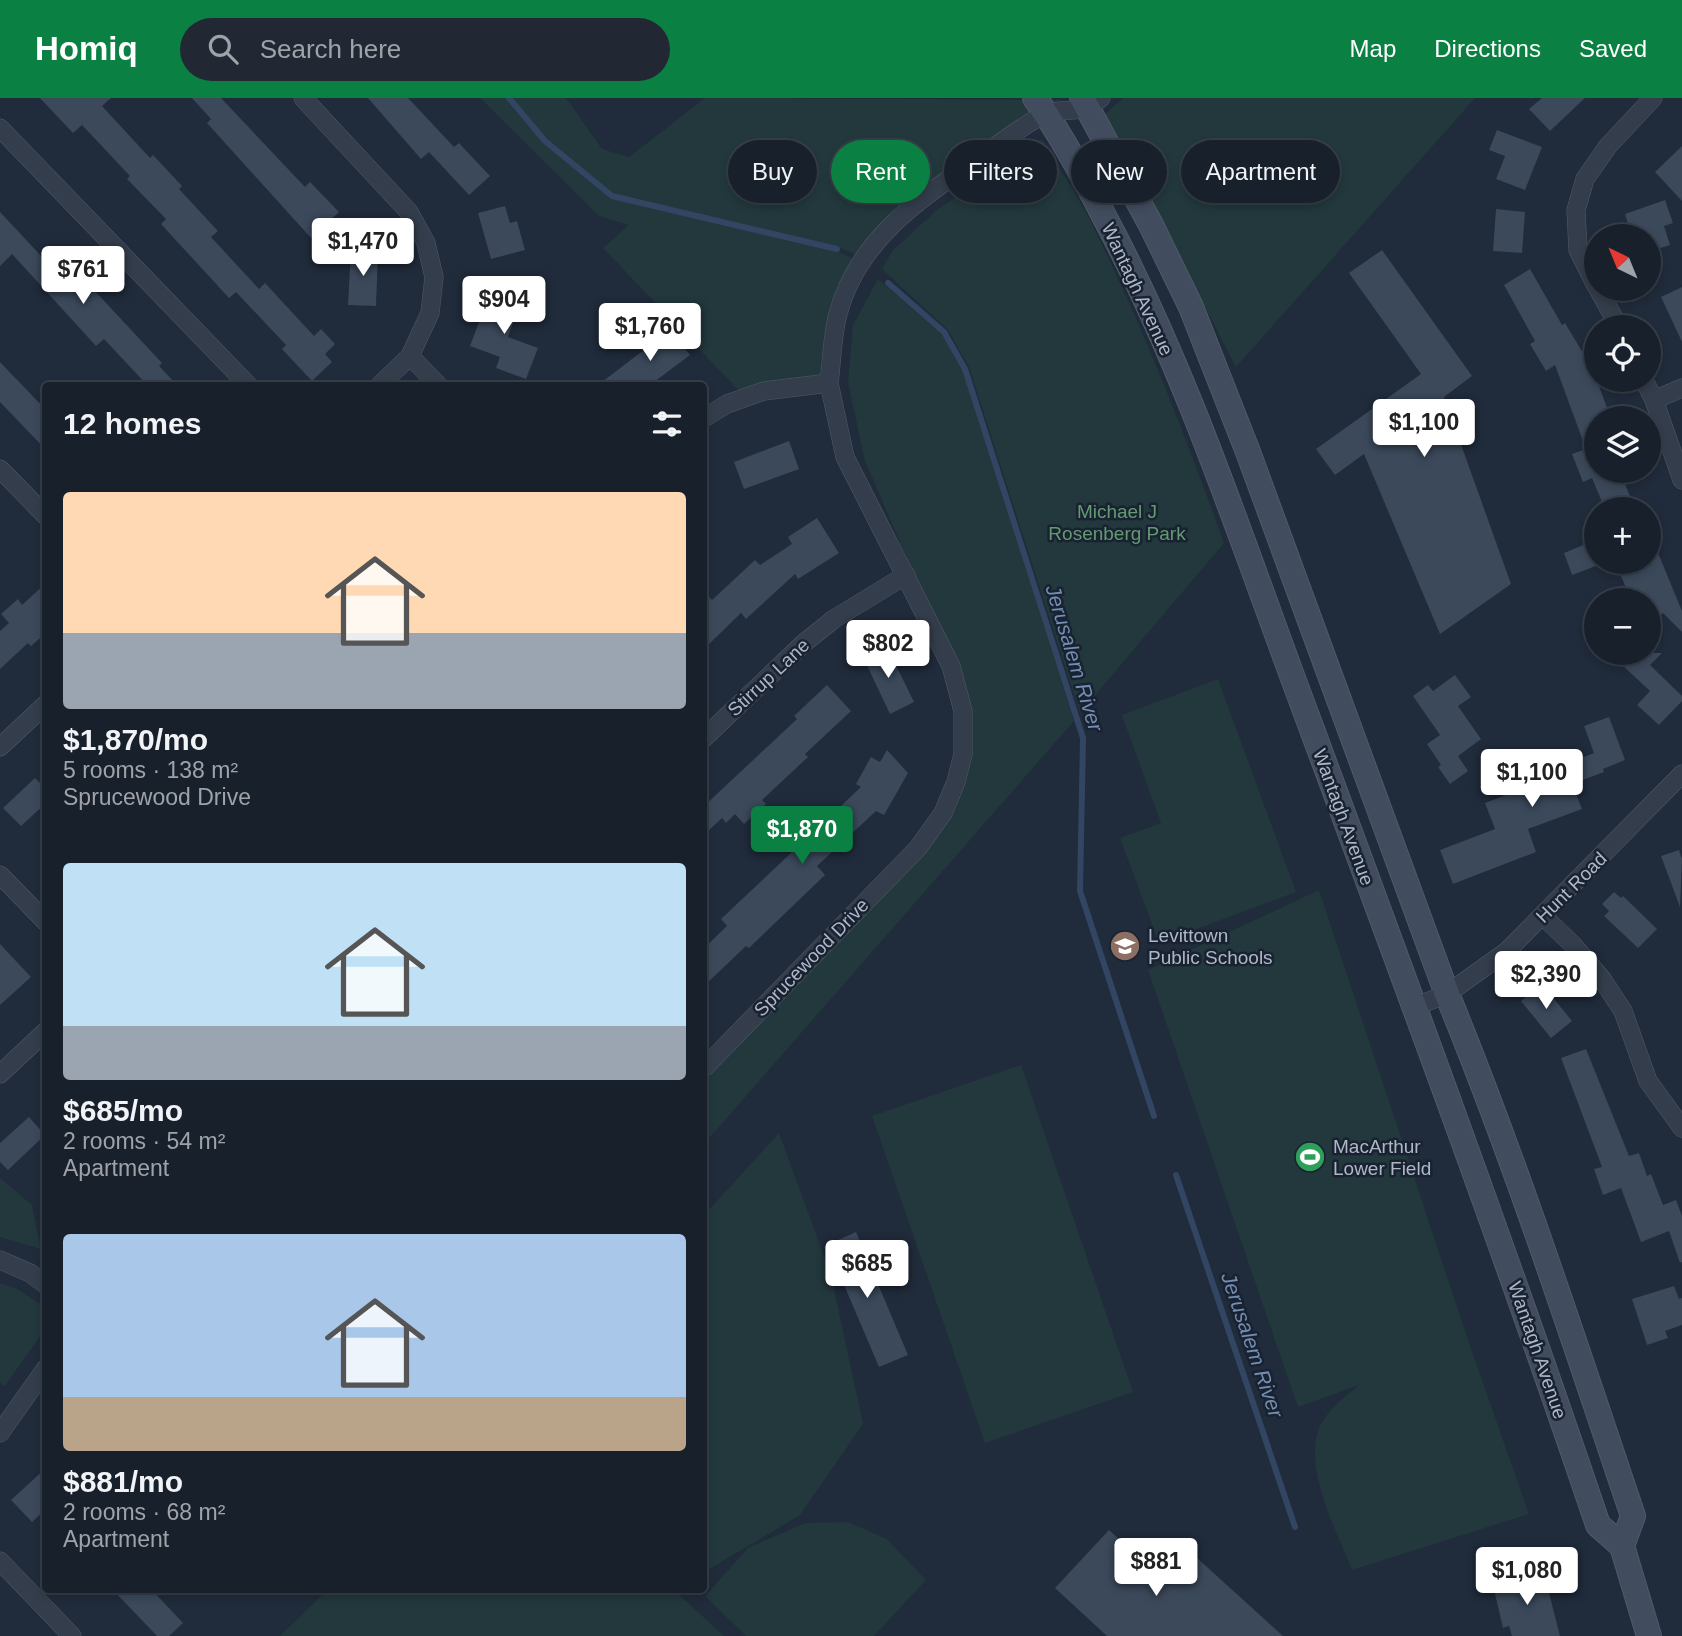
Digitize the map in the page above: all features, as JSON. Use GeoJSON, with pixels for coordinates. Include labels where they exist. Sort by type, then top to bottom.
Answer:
{"type":"FeatureCollection","features":[{"type":"Feature","properties":{"kind":"main road","name":"Wantagh Avenue"},"geometry":{"type":"LineString","coordinates":[[1091,101],[1191,307],[1248,452],[1447,994],[1476,1065],[1633,1516],[1622,1546]]}},
{"type":"Feature","properties":{"kind":"main road","name":"Wantagh Avenue"},"geometry":{"type":"LineString","coordinates":[[1045,103],[1157,322],[1219,478],[1535,1341],[1598,1525],[1622,1546],[1649,1636]]}},
{"type":"Feature","properties":{"kind":"main road"},"geometry":{"type":"LineString","coordinates":[[1535,1341],[1570,1330]]}},
{"type":"Feature","properties":{"kind":"street"},"geometry":{"type":"LineString","coordinates":[[303,98],[409,212],[426,243],[434,277],[430,313],[410,356],[383,382]]}},
{"type":"Feature","properties":{"kind":"street"},"geometry":{"type":"LineString","coordinates":[[1584,262],[1578,250],[1576,210],[1585,179],[1608,146],[1653,98]]}},
{"type":"Feature","properties":{"kind":"street"},"geometry":{"type":"LineString","coordinates":[[1045,103],[1091,101]]}},
{"type":"Feature","properties":{"kind":"street","name":"Sprucewood Drive"},"geometry":{"type":"LineString","coordinates":[[707,1065],[918,848],[943,813],[956,782],[962,754],[963,711],[951,666],[845,457],[829,383],[838,314],[852,278],[873,244],[919,198],[1045,103]]}},
{"type":"Feature","properties":{"kind":"street"},"geometry":{"type":"LineString","coordinates":[[0,128],[245,382]]}},
{"type":"Feature","properties":{"kind":"street"},"geometry":{"type":"LineString","coordinates":[[410,356],[436,382]]}},
{"type":"Feature","properties":{"kind":"street"},"geometry":{"type":"LineString","coordinates":[[707,416],[727,404],[764,391],[829,383]]}},
{"type":"Feature","properties":{"kind":"street"},"geometry":{"type":"LineString","coordinates":[[1654,400],[1682,388]]}},
{"type":"Feature","properties":{"kind":"street"},"geometry":{"type":"LineString","coordinates":[[1650,392],[1682,480]]}},
{"type":"Feature","properties":{"kind":"street"},"geometry":{"type":"LineString","coordinates":[[0,469],[42,512]]}},
{"type":"Feature","properties":{"kind":"street","name":"Stirrup Lane"},"geometry":{"type":"LineString","coordinates":[[707,735],[804,643],[834,619],[906,575]]}},
{"type":"Feature","properties":{"kind":"street"},"geometry":{"type":"LineString","coordinates":[[0,747],[42,708]]}},
{"type":"Feature","properties":{"kind":"street","name":"Hunt Road"},"geometry":{"type":"LineString","coordinates":[[1414,1007],[1447,994],[1507,951],[1682,774]]}},
{"type":"Feature","properties":{"kind":"street"},"geometry":{"type":"LineString","coordinates":[[0,875],[42,918]]}},
{"type":"Feature","properties":{"kind":"street"},"geometry":{"type":"LineString","coordinates":[[1543,916],[1602,979],[1623,1011],[1648,1081],[1682,1128]]}},
{"type":"Feature","properties":{"kind":"street"},"geometry":{"type":"LineString","coordinates":[[0,1074],[42,1035]]}},
{"type":"Feature","properties":{"kind":"street"},"geometry":{"type":"LineString","coordinates":[[0,1260],[42,1281]]}},
{"type":"Feature","properties":{"kind":"street"},"geometry":{"type":"LineString","coordinates":[[0,1433],[42,1374]]}},
{"type":"Feature","properties":{"kind":"street"},"geometry":{"type":"LineString","coordinates":[[0,1561],[72,1636]]}},
{"type":"Feature","properties":{"kind":"green space"},"geometry":{"type":"Polygon","coordinates":[[[480,98],[566,98],[602,149],[629,157],[705,98],[1062,100],[1002,140],[944,140],[944,179],[930,189],[930,140],[831,140],[831,203],[912,203],[862,257],[840,248],[718,218],[713,221],[839,252],[860,262],[825,379],[742,394],[603,248],[629,225],[599,216],[480,98]]]}},
{"type":"Feature","properties":{"kind":"green space"},"geometry":{"type":"Polygon","coordinates":[[[1123,98],[1475,98],[1236,367],[1151,203],[1167,203],[1167,140],[1118,140],[1105,114],[1123,98]]]}},
{"type":"Feature","properties":{"kind":"green space","name":"Michael J Rosenberg Park"},"geometry":{"type":"Polygon","coordinates":[[[1057,164],[1071,187],[1071,203],[1081,203],[1086,212],[1146,341],[1224,543],[1080,713],[969,367],[948,330],[882,269],[893,250],[947,203],[1057,203],[1057,164]]]}},
{"type":"Feature","properties":{"kind":"green space"},"geometry":{"type":"Polygon","coordinates":[[[878,279],[942,334],[963,368],[1074,721],[707,1141],[707,1068],[922,848],[959,785],[953,665],[865,461],[848,383],[853,325],[878,279]]]}},
{"type":"Feature","properties":{"kind":"green space"},"geometry":{"type":"Polygon","coordinates":[[[1218,679],[1296,892],[1159,943],[1120,838],[1161,823],[1122,715],[1218,679]]]}},
{"type":"Feature","properties":{"kind":"green space","name":"MacArthur Lower Field"},"geometry":{"type":"Polygon","coordinates":[[[1319,890],[1469,1343],[1529,1514],[1352,1570],[1322,1495],[1315,1454],[1317,1435],[1324,1419],[1359,1385],[1298,1407],[1148,970],[1319,890]]]}},
{"type":"Feature","properties":{"kind":"green space"},"geometry":{"type":"Polygon","coordinates":[[[1021,1065],[1133,1392],[985,1443],[872,1116],[1021,1065]]]}},
{"type":"Feature","properties":{"kind":"green space"},"geometry":{"type":"Polygon","coordinates":[[[779,1133],[831,1275],[863,1424],[800,1515],[707,1570],[707,1212],[779,1133]]]}},
{"type":"Feature","properties":{"kind":"green space"},"geometry":{"type":"Polygon","coordinates":[[[0,1178],[32,1205],[41,1249],[0,1237],[0,1178]]]}},
{"type":"Feature","properties":{"kind":"green space"},"geometry":{"type":"Polygon","coordinates":[[[0,1283],[17,1289],[42,1305],[42,1333],[5,1386],[0,1383],[0,1283]]]}},
{"type":"Feature","properties":{"kind":"green space"},"geometry":{"type":"Polygon","coordinates":[[[848,1522],[887,1539],[926,1580],[874,1636],[746,1636],[705,1596],[748,1548],[805,1523],[848,1522]]]}},
{"type":"Feature","properties":{"kind":"green space"},"geometry":{"type":"Polygon","coordinates":[[[324,1593],[677,1593],[724,1636],[280,1636],[324,1593]]]}},
{"type":"Feature","properties":{"kind":"building"},"geometry":{"type":"Polygon","coordinates":[[[40,98],[111,98],[102,106],[150,158],[153,155],[182,186],[179,189],[218,231],[211,237],[259,289],[265,283],[314,336],[321,329],[335,344],[325,354],[332,362],[312,381],[282,349],[286,345],[236,292],[229,298],[161,224],[166,219],[127,179],[130,176],[82,125],[73,133],[40,98]]]}},
{"type":"Feature","properties":{"kind":"building"},"geometry":{"type":"Polygon","coordinates":[[[192,98],[221,98],[305,187],[310,182],[339,212],[311,238],[207,123],[211,119],[192,98]]]}},
{"type":"Feature","properties":{"kind":"building"},"geometry":{"type":"Polygon","coordinates":[[[368,98],[408,98],[454,147],[459,143],[490,176],[469,195],[429,152],[421,159],[368,98]]]}},
{"type":"Feature","properties":{"kind":"building"},"geometry":{"type":"Polygon","coordinates":[[[1542,98],[1585,98],[1550,131],[1529,109],[1542,98]]]}},
{"type":"Feature","properties":{"kind":"building"},"geometry":{"type":"Polygon","coordinates":[[[1497,130],[1542,147],[1525,190],[1496,179],[1505,156],[1489,150],[1497,130]]]}},
{"type":"Feature","properties":{"kind":"building"},"geometry":{"type":"Polygon","coordinates":[[[1682,146],[1682,201],[1655,172],[1682,146]]]}},
{"type":"Feature","properties":{"kind":"building"},"geometry":{"type":"Polygon","coordinates":[[[1665,200],[1673,223],[1664,226],[1670,245],[1661,248],[1661,224],[1628,224],[1625,214],[1665,200]]]}},
{"type":"Feature","properties":{"kind":"building"},"geometry":{"type":"Polygon","coordinates":[[[505,206],[510,223],[517,221],[525,250],[491,259],[478,213],[505,206]]]}},
{"type":"Feature","properties":{"kind":"building"},"geometry":{"type":"Polygon","coordinates":[[[1496,209],[1525,212],[1522,253],[1493,251],[1496,209]]]}},
{"type":"Feature","properties":{"kind":"building"},"geometry":{"type":"Polygon","coordinates":[[[0,212],[44,259],[49,253],[88,295],[94,290],[162,363],[159,366],[174,382],[144,382],[104,339],[96,346],[12,254],[0,266],[0,212]]]}},
{"type":"Feature","properties":{"kind":"building"},"geometry":{"type":"Polygon","coordinates":[[[351,249],[378,250],[376,306],[348,305],[351,249]]]}},
{"type":"Feature","properties":{"kind":"building"},"geometry":{"type":"Polygon","coordinates":[[[1382,250],[1472,376],[1444,397],[1511,584],[1440,634],[1364,454],[1335,475],[1316,449],[1421,374],[1349,273],[1382,250]]]}},
{"type":"Feature","properties":{"kind":"building"},"geometry":{"type":"Polygon","coordinates":[[[1530,269],[1562,325],[1565,323],[1584,355],[1584,392],[1601,392],[1606,406],[1584,406],[1584,444],[1555,365],[1546,371],[1530,344],[1535,341],[1504,285],[1530,269]]]}},
{"type":"Feature","properties":{"kind":"building"},"geometry":{"type":"Polygon","coordinates":[[[1682,287],[1682,342],[1661,297],[1682,287]]]}},
{"type":"Feature","properties":{"kind":"building"},"geometry":{"type":"Polygon","coordinates":[[[499,290],[522,298],[508,337],[538,348],[526,379],[496,368],[500,357],[470,346],[488,298],[503,304],[499,290]]]}},
{"type":"Feature","properties":{"kind":"building"},"geometry":{"type":"Polygon","coordinates":[[[670,330],[690,355],[654,382],[602,382],[670,330]]]}},
{"type":"Feature","properties":{"kind":"building"},"geometry":{"type":"Polygon","coordinates":[[[0,362],[42,406],[42,446],[0,402],[0,362]]]}},
{"type":"Feature","properties":{"kind":"building"},"geometry":{"type":"Polygon","coordinates":[[[789,441],[799,469],[744,489],[734,462],[789,441]]]}},
{"type":"Feature","properties":{"kind":"building"},"geometry":{"type":"Polygon","coordinates":[[[1584,450],[1583,482],[1572,454],[1584,450]]]}},
{"type":"Feature","properties":{"kind":"building"},"geometry":{"type":"Polygon","coordinates":[[[1594,483],[1625,483],[1630,497],[1600,497],[1594,483]]]}},
{"type":"Feature","properties":{"kind":"building"},"geometry":{"type":"Polygon","coordinates":[[[817,518],[839,553],[798,579],[795,574],[746,619],[741,613],[707,646],[707,594],[712,600],[755,560],[760,565],[792,544],[788,537],[817,518]]]}},
{"type":"Feature","properties":{"kind":"building"},"geometry":{"type":"Polygon","coordinates":[[[1584,545],[1584,570],[1572,575],[1564,553],[1584,545]]]}},
{"type":"Feature","properties":{"kind":"building"},"geometry":{"type":"Polygon","coordinates":[[[1661,560],[1682,611],[1682,632],[1663,613],[1661,615],[1661,588],[1626,588],[1620,574],[1661,574],[1661,560]]]}},
{"type":"Feature","properties":{"kind":"building"},"geometry":{"type":"Polygon","coordinates":[[[42,587],[42,636],[31,646],[28,643],[0,669],[0,631],[9,623],[1,614],[18,599],[22,605],[42,587]]]}},
{"type":"Feature","properties":{"kind":"building"},"geometry":{"type":"Polygon","coordinates":[[[886,645],[914,702],[890,714],[863,657],[886,645]]]}},
{"type":"Feature","properties":{"kind":"building"},"geometry":{"type":"Polygon","coordinates":[[[1622,665],[1650,665],[1682,696],[1682,701],[1659,725],[1637,705],[1650,691],[1622,665]]]}},
{"type":"Feature","properties":{"kind":"building"},"geometry":{"type":"Polygon","coordinates":[[[1455,675],[1471,697],[1458,706],[1481,739],[1458,756],[1468,771],[1450,784],[1427,744],[1440,735],[1413,696],[1428,685],[1433,691],[1455,675]]]}},
{"type":"Feature","properties":{"kind":"building"},"geometry":{"type":"Polygon","coordinates":[[[827,685],[851,711],[805,754],[808,757],[762,800],[766,804],[744,824],[735,814],[726,823],[722,818],[707,832],[707,803],[797,719],[794,716],[827,685]]]}},
{"type":"Feature","properties":{"kind":"building"},"geometry":{"type":"Polygon","coordinates":[[[1609,717],[1625,760],[1603,769],[1604,772],[1572,784],[1582,809],[1528,829],[1536,852],[1453,884],[1440,850],[1495,829],[1485,803],[1542,781],[1539,775],[1594,753],[1584,726],[1609,717]]]}},
{"type":"Feature","properties":{"kind":"building"},"geometry":{"type":"Polygon","coordinates":[[[887,750],[908,773],[884,815],[876,811],[817,866],[825,875],[749,948],[746,946],[707,983],[707,945],[727,926],[721,919],[861,787],[856,784],[871,757],[880,762],[887,750]]]}},
{"type":"Feature","properties":{"kind":"building"},"geometry":{"type":"Polygon","coordinates":[[[35,778],[42,785],[42,807],[21,826],[3,808],[35,778]]]}},
{"type":"Feature","properties":{"kind":"building"},"geometry":{"type":"Polygon","coordinates":[[[1679,850],[1682,859],[1680,907],[1661,856],[1679,850]]]}},
{"type":"Feature","properties":{"kind":"building"},"geometry":{"type":"Polygon","coordinates":[[[1614,892],[1621,898],[1623,896],[1657,929],[1638,948],[1604,916],[1609,911],[1602,904],[1614,892]]]}},
{"type":"Feature","properties":{"kind":"building"},"geometry":{"type":"Polygon","coordinates":[[[0,944],[31,977],[0,1005],[0,944]]]}},
{"type":"Feature","properties":{"kind":"building"},"geometry":{"type":"Polygon","coordinates":[[[1542,984],[1572,1021],[1551,1038],[1521,1001],[1542,984]]]}},
{"type":"Feature","properties":{"kind":"building"},"geometry":{"type":"Polygon","coordinates":[[[1586,1049],[1629,1156],[1639,1153],[1647,1176],[1651,1174],[1663,1205],[1676,1200],[1682,1216],[1680,1263],[1669,1231],[1641,1242],[1621,1188],[1603,1195],[1594,1169],[1602,1167],[1561,1058],[1586,1049]]]}},
{"type":"Feature","properties":{"kind":"building"},"geometry":{"type":"Polygon","coordinates":[[[29,1117],[42,1132],[42,1138],[8,1170],[0,1162],[0,1143],[29,1117]]]}},
{"type":"Feature","properties":{"kind":"building"},"geometry":{"type":"Polygon","coordinates":[[[856,1232],[908,1355],[879,1367],[827,1245],[856,1232]]]}},
{"type":"Feature","properties":{"kind":"building"},"geometry":{"type":"Polygon","coordinates":[[[1674,1286],[1679,1299],[1682,1298],[1682,1325],[1665,1331],[1668,1338],[1647,1345],[1632,1299],[1674,1286]]]}},
{"type":"Feature","properties":{"kind":"building"},"geometry":{"type":"Polygon","coordinates":[[[42,1472],[42,1513],[32,1522],[11,1500],[42,1472]]]}},
{"type":"Feature","properties":{"kind":"building"},"geometry":{"type":"Polygon","coordinates":[[[1109,1530],[1170,1585],[1196,1557],[1283,1636],[1107,1636],[1055,1588],[1109,1530]]]}},
{"type":"Feature","properties":{"kind":"building"},"geometry":{"type":"Polygon","coordinates":[[[1544,1573],[1560,1636],[1512,1636],[1509,1626],[1503,1628],[1493,1585],[1544,1573]]]}},
{"type":"Feature","properties":{"kind":"building"},"geometry":{"type":"Polygon","coordinates":[[[116,1593],[155,1593],[183,1623],[169,1636],[157,1636],[116,1593]]]}},
{"type":"Feature","properties":{"kind":"waterway","name":"Jerusalem River"},"geometry":{"type":"LineString","coordinates":[[509,98],[545,141],[612,196],[837,249]]}},
{"type":"Feature","properties":{"kind":"waterway","name":"Jerusalem River"},"geometry":{"type":"LineString","coordinates":[[888,283],[944,332],[965,369],[1083,738],[1080,891],[1154,1116]]}},
{"type":"Feature","properties":{"kind":"waterway","name":"Jerusalem River"},"geometry":{"type":"LineString","coordinates":[[1176,1175],[1295,1527]]}},
{"type":"Feature","properties":{"kind":"place","name":"Levittown Public Schools"},"geometry":{"type":"Point","coordinates":[1125,946]}},
{"type":"Feature","properties":{"kind":"place","name":"MacArthur Lower Field"},"geometry":{"type":"Point","coordinates":[1310,1157]}}]}
